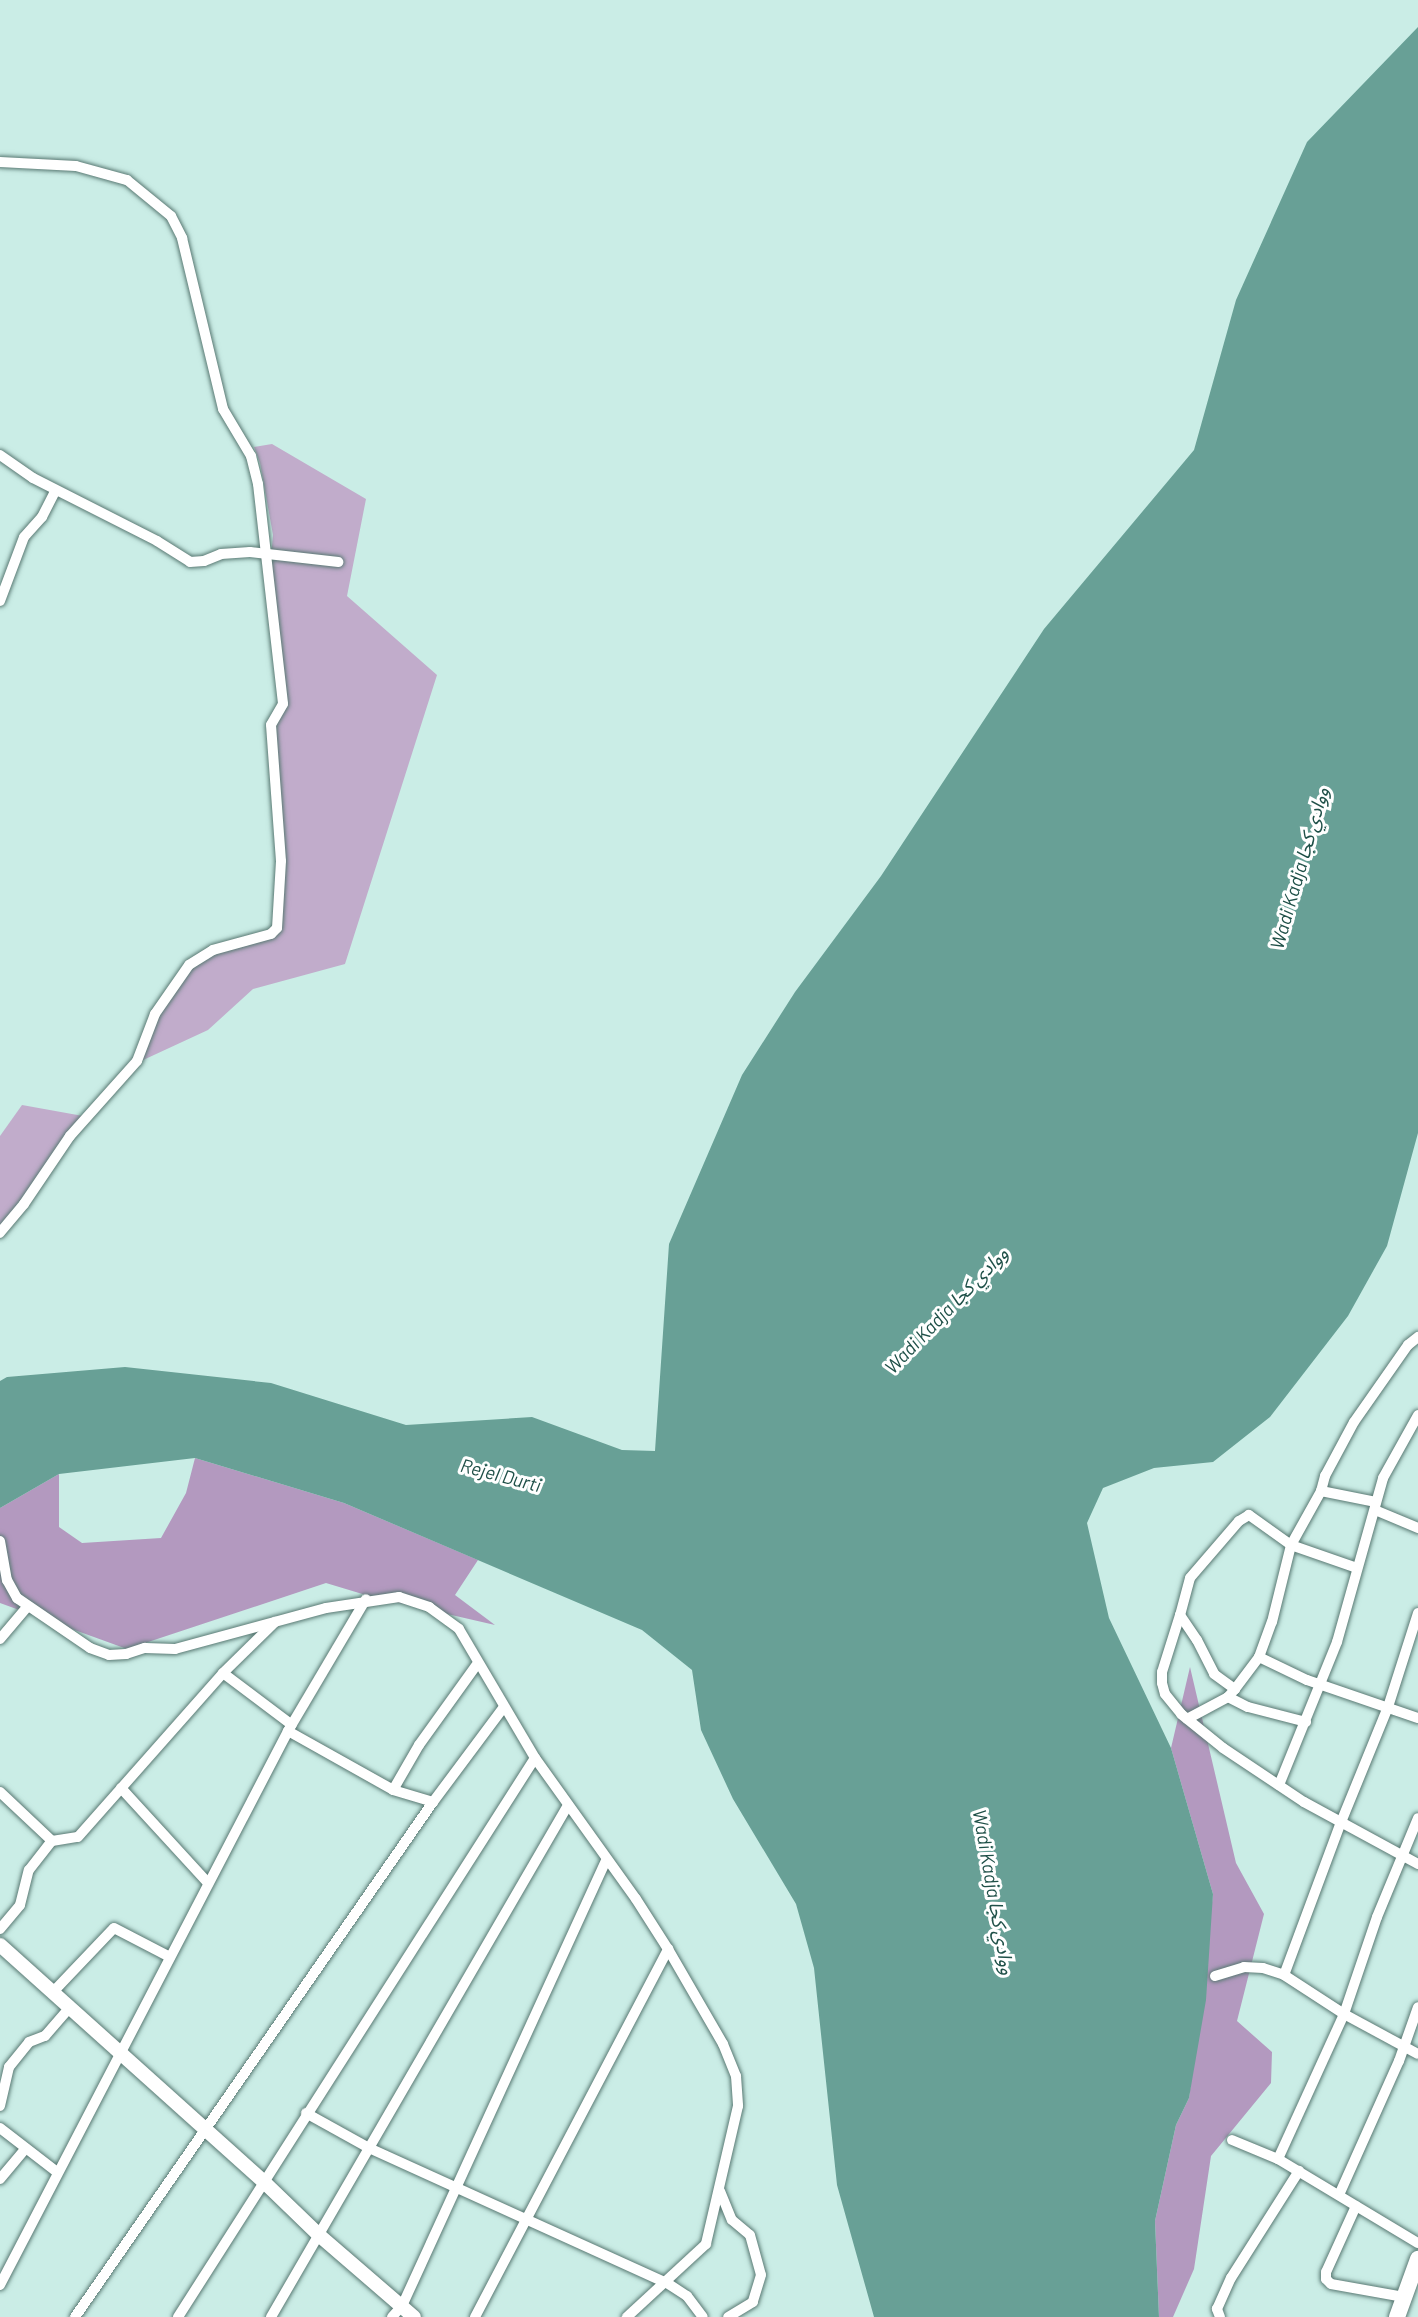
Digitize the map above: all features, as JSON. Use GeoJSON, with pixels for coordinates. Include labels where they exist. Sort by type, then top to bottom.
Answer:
{"type":"FeatureCollection","features":[{"type":"Feature","properties":{"kind":"main road"},"geometry":{"type":"LineString","coordinates":[[1397,2317],[1418,2259]]}},
{"type":"Feature","properties":{"kind":"street"},"geometry":{"type":"LineString","coordinates":[[0,162],[76,166],[127,180],[171,216],[182,238],[223,409],[251,456],[265,525],[283,704],[271,725],[281,861],[277,928],[271,934],[213,950],[189,965],[155,1014],[137,1061],[70,1136],[24,1204],[0,1233]]}},
{"type":"Feature","properties":{"kind":"street"},"geometry":{"type":"LineString","coordinates":[[0,455],[56,490],[157,541],[190,562],[204,561],[234,552],[338,562]]}},
{"type":"Feature","properties":{"kind":"street"},"geometry":{"type":"LineString","coordinates":[[0,601],[24,537],[42,517],[56,490]]}},
{"type":"Feature","properties":{"kind":"street"},"geometry":{"type":"LineString","coordinates":[[1187,1719],[1231,1693],[1259,1657],[1280,1595],[1291,1545],[1321,1491],[1325,1476],[1354,1422],[1408,1345],[1418,1337]]}},
{"type":"Feature","properties":{"kind":"street"},"geometry":{"type":"LineString","coordinates":[[1279,1785],[1337,1642],[1357,1568],[1394,1455],[1418,1415]]}},
{"type":"Feature","properties":{"kind":"street"},"geometry":{"type":"LineString","coordinates":[[1321,1491],[1376,1506],[1418,1528]]}},
{"type":"Feature","properties":{"kind":"street"},"geometry":{"type":"LineString","coordinates":[[1357,1568],[1291,1545],[1249,1515],[1244,1516],[1190,1578],[1162,1672],[1162,1683],[1172,1705],[1187,1719],[1279,1785],[1418,1864]]}},
{"type":"Feature","properties":{"kind":"street"},"geometry":{"type":"LineString","coordinates":[[0,1541],[7,1580],[27,1607],[90,1648],[109,1654],[126,1654],[145,1648],[175,1648],[366,1599],[398,1597],[429,1607],[459,1629],[503,1708],[535,1758],[636,1899],[668,1949],[723,2044],[736,2076],[738,2106],[706,2244],[667,2283],[627,2317]]}},
{"type":"Feature","properties":{"kind":"street"},"geometry":{"type":"LineString","coordinates":[[0,2285],[290,1728],[366,1599]]}},
{"type":"Feature","properties":{"kind":"street"},"geometry":{"type":"LineString","coordinates":[[0,1639],[27,1607]]}},
{"type":"Feature","properties":{"kind":"street"},"geometry":{"type":"LineString","coordinates":[[1284,1975],[1341,1822],[1388,1707],[1418,1613]]}},
{"type":"Feature","properties":{"kind":"street"},"geometry":{"type":"LineString","coordinates":[[1180,1615],[1197,1640],[1214,1674],[1231,1693],[1248,1707],[1306,1723]]}},
{"type":"Feature","properties":{"kind":"street"},"geometry":{"type":"LineString","coordinates":[[0,1929],[20,1905],[29,1870],[52,1842],[78,1837],[223,1673],[277,1620]]}},
{"type":"Feature","properties":{"kind":"street"},"geometry":{"type":"LineString","coordinates":[[1259,1657],[1321,1684],[1418,1718]]}},
{"type":"Feature","properties":{"kind":"street"},"geometry":{"type":"LineString","coordinates":[[393,1790],[419,1745],[478,1663]]}},
{"type":"Feature","properties":{"kind":"street"},"geometry":{"type":"LineString","coordinates":[[223,1673],[290,1728],[393,1790],[433,1802]]}},
{"type":"Feature","properties":{"kind":"street"},"geometry":{"type":"LineString","coordinates":[[75,2317],[433,1802],[503,1708]]}},
{"type":"Feature","properties":{"kind":"street"},"geometry":{"type":"LineString","coordinates":[[178,2317],[262,2181],[535,1758]]}},
{"type":"Feature","properties":{"kind":"street"},"geometry":{"type":"LineString","coordinates":[[121,1788],[208,1883]]}},
{"type":"Feature","properties":{"kind":"street"},"geometry":{"type":"LineString","coordinates":[[0,1792],[52,1842]]}},
{"type":"Feature","properties":{"kind":"street"},"geometry":{"type":"LineString","coordinates":[[271,2317],[568,1805]]}},
{"type":"Feature","properties":{"kind":"street"},"geometry":{"type":"LineString","coordinates":[[1278,2159],[1344,2014],[1418,1818]]}},
{"type":"Feature","properties":{"kind":"street"},"geometry":{"type":"LineString","coordinates":[[397,2312],[606,1860]]}},
{"type":"Feature","properties":{"kind":"street"},"geometry":{"type":"LineString","coordinates":[[53,1992],[114,1928],[170,1957]]}},
{"type":"Feature","properties":{"kind":"street"},"geometry":{"type":"LineString","coordinates":[[0,1945],[262,2181],[397,2312],[414,2317]]}},
{"type":"Feature","properties":{"kind":"street"},"geometry":{"type":"LineString","coordinates":[[475,2317],[668,1949]]}},
{"type":"Feature","properties":{"kind":"street"},"geometry":{"type":"LineString","coordinates":[[1215,1976],[1244,1967],[1284,1975],[1344,2014],[1418,2054]]}},
{"type":"Feature","properties":{"kind":"street"},"geometry":{"type":"LineString","coordinates":[[0,2106],[9,2067],[29,2042],[45,2036],[70,2007]]}},
{"type":"Feature","properties":{"kind":"street"},"geometry":{"type":"LineString","coordinates":[[1339,2195],[1404,2046],[1418,2007]]}},
{"type":"Feature","properties":{"kind":"street"},"geometry":{"type":"LineString","coordinates":[[0,2058],[9,2067]]}},
{"type":"Feature","properties":{"kind":"street"},"geometry":{"type":"LineString","coordinates":[[306,2113],[369,2148],[667,2283],[687,2296],[703,2317]]}},
{"type":"Feature","properties":{"kind":"street"},"geometry":{"type":"LineString","coordinates":[[0,2127],[57,2172]]}},
{"type":"Feature","properties":{"kind":"street"},"geometry":{"type":"LineString","coordinates":[[1232,2140],[1278,2159],[1418,2243]]}},
{"type":"Feature","properties":{"kind":"street"},"geometry":{"type":"LineString","coordinates":[[0,2179],[26,2148]]}},
{"type":"Feature","properties":{"kind":"street"},"geometry":{"type":"LineString","coordinates":[[1220,2317],[1217,2309],[1231,2278],[1299,2171]]}},
{"type":"Feature","properties":{"kind":"street"},"geometry":{"type":"LineString","coordinates":[[720,2191],[732,2220],[750,2235],[761,2275],[753,2302],[728,2317]]}},
{"type":"Feature","properties":{"kind":"street"},"geometry":{"type":"LineString","coordinates":[[1356,2206],[1325,2272],[1326,2279],[1331,2284],[1404,2297]]}},
{"type":"Feature","properties":{"kind":"shaded area"},"geometry":{"type":"Polygon","coordinates":[[[272,444],[366,499],[347,596],[437,675],[345,964],[253,989],[208,1030],[141,1061],[157,1016],[190,966],[214,952],[278,929],[273,726],[284,704],[271,558],[273,535],[260,463],[254,447],[272,444]]]}},
{"type":"Feature","properties":{"kind":"shaded area"},"geometry":{"type":"Polygon","coordinates":[[[22,1105],[83,1116],[0,1228],[0,1136],[22,1105]]]}},
{"type":"Feature","properties":{"kind":"shaded area"},"geometry":{"type":"Polygon","coordinates":[[[195,1458],[344,1503],[478,1560],[455,1595],[495,1625],[369,1596],[326,1583],[127,1649],[0,1603],[0,1508],[59,1474],[59,1527],[82,1543],[161,1538],[186,1493],[195,1458]]]}},
{"type":"Feature","properties":{"kind":"shaded area"},"geometry":{"type":"Polygon","coordinates":[[[1190,1667],[1236,1863],[1264,1914],[1237,2021],[1272,2052],[1271,2083],[1211,2156],[1194,2269],[1173,2317],[1159,2317],[1155,2221],[1176,2125],[1189,2098],[1213,1894],[1171,1748],[1190,1667]]]}},
{"type":"Feature","properties":{"kind":"water"},"geometry":{"type":"Polygon","coordinates":[[[1418,27],[1418,1133],[1387,1246],[1348,1316],[1270,1417],[1213,1462],[1154,1468],[1103,1488],[1087,1523],[1109,1618],[1171,1748],[1213,1894],[1206,2000],[1189,2098],[1176,2125],[1155,2221],[1159,2317],[874,2317],[837,2185],[814,1968],[796,1904],[733,1799],[701,1730],[692,1670],[642,1630],[344,1503],[195,1458],[59,1474],[0,1508],[0,1381],[7,1377],[125,1367],[271,1383],[406,1425],[532,1417],[622,1450],[655,1451],[669,1244],[742,1075],[795,992],[881,876],[1044,629],[1194,450],[1236,300],[1307,142],[1418,27]]]}},
{"type":"Feature","properties":{"kind":"water label","name":"Wadi Kadja ووادي كجا"},"geometry":{"type":"Point","coordinates":[1299,868]}},
{"type":"Feature","properties":{"kind":"water label","name":"Wadi Kadja ووادي كجا"},"geometry":{"type":"Point","coordinates":[946,1310]}},
{"type":"Feature","properties":{"kind":"water label","name":"Rejel Durti"},"geometry":{"type":"Point","coordinates":[501,1475]}},
{"type":"Feature","properties":{"kind":"water label","name":"Wadi Kadja ووادي كجا"},"geometry":{"type":"Point","coordinates":[994,1892]}}]}
